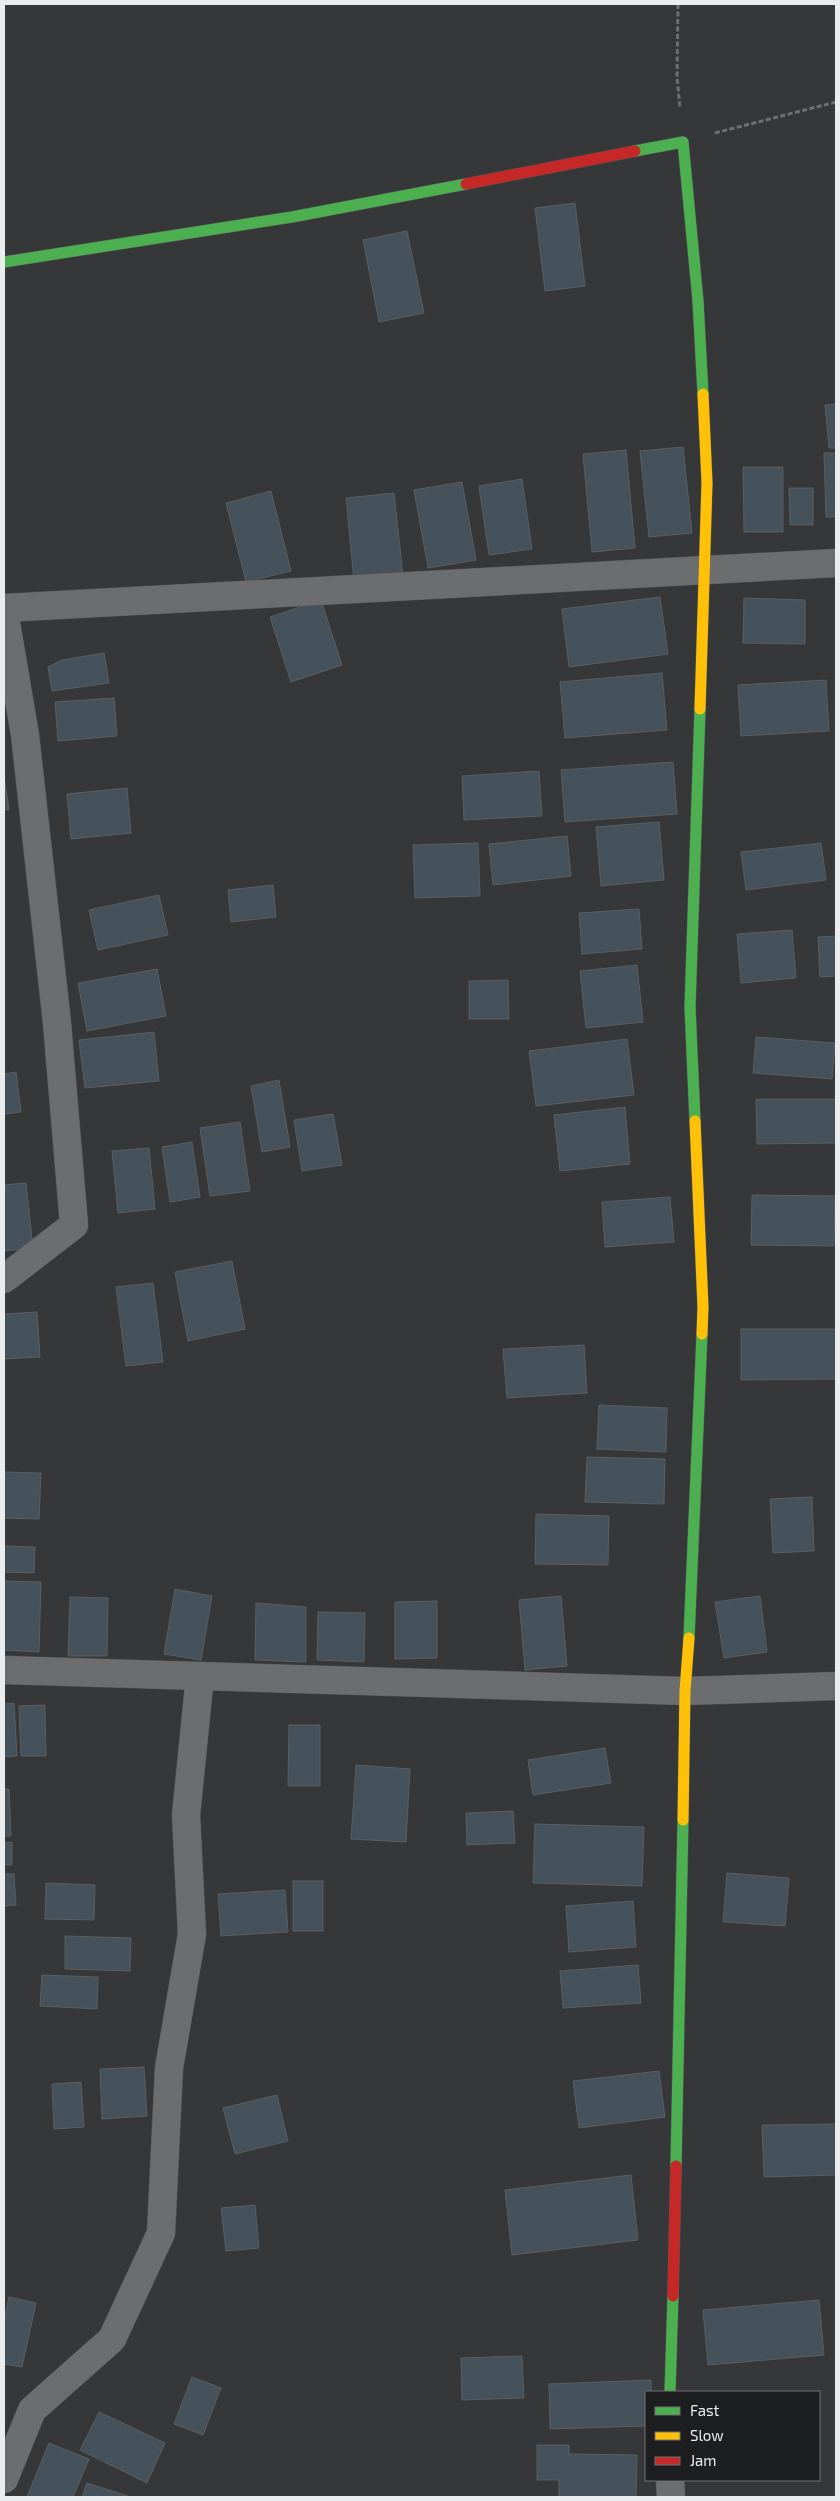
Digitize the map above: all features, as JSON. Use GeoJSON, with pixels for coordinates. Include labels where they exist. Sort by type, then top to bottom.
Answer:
{"type":"FeatureCollection","features":[{"type":"Feature","properties":{"kind":"street"},"geometry":{"type":"LineString","coordinates":[[4,262],[292,217],[683,142],[699,311],[707,483],[690,1007],[703,1307],[691,1616],[685,1691],[670,2391]]}},
{"type":"Feature","properties":{"kind":"street"},"geometry":{"type":"LineString","coordinates":[[4,1279],[74,1225],[57,1023],[25,735],[4,609],[836,562]]}},
{"type":"Feature","properties":{"kind":"street"},"geometry":{"type":"LineString","coordinates":[[4,1670],[685,1691],[836,1686]]}},
{"type":"Feature","properties":{"kind":"street"},"geometry":{"type":"LineString","coordinates":[[4,2479],[32,2410],[112,2339],[161,2233],[169,2068],[192,1934],[186,1815],[200,1676]]}},
{"type":"Feature","properties":{"kind":"street"},"geometry":{"type":"LineString","coordinates":[[670,2481],[671,2497]]}},
{"type":"Feature","properties":{"kind":"path"},"geometry":{"type":"LineString","coordinates":[[678,4],[677,77],[683,142],[836,102]]}},
{"type":"Feature","properties":{"kind":"building"},"geometry":{"type":"Polygon","coordinates":[[[575,203],[585,286],[545,291],[535,208],[575,203]]]}},
{"type":"Feature","properties":{"kind":"building"},"geometry":{"type":"Polygon","coordinates":[[[407,231],[424,313],[379,322],[363,240],[407,231]]]}},
{"type":"Feature","properties":{"kind":"building"},"geometry":{"type":"Polygon","coordinates":[[[836,404],[836,448],[829,448],[825,405],[836,404]]]}},
{"type":"Feature","properties":{"kind":"building"},"geometry":{"type":"Polygon","coordinates":[[[683,447],[692,533],[649,537],[640,451],[683,447]]]}},
{"type":"Feature","properties":{"kind":"building"},"geometry":{"type":"Polygon","coordinates":[[[626,450],[635,548],[592,552],[583,454],[626,450]]]}},
{"type":"Feature","properties":{"kind":"building"},"geometry":{"type":"Polygon","coordinates":[[[824,453],[836,453],[836,517],[826,517],[824,453]]]}},
{"type":"Feature","properties":{"kind":"building"},"geometry":{"type":"Polygon","coordinates":[[[743,467],[783,467],[783,532],[744,532],[743,467]]]}},
{"type":"Feature","properties":{"kind":"building"},"geometry":{"type":"Polygon","coordinates":[[[522,479],[532,549],[489,555],[479,486],[522,479]]]}},
{"type":"Feature","properties":{"kind":"building"},"geometry":{"type":"Polygon","coordinates":[[[462,482],[476,560],[428,568],[414,490],[462,482]]]}},
{"type":"Feature","properties":{"kind":"building"},"geometry":{"type":"Polygon","coordinates":[[[789,488],[813,488],[813,525],[790,525],[789,488]]]}},
{"type":"Feature","properties":{"kind":"building"},"geometry":{"type":"Polygon","coordinates":[[[271,491],[291,571],[246,582],[226,503],[271,491]]]}},
{"type":"Feature","properties":{"kind":"building"},"geometry":{"type":"Polygon","coordinates":[[[394,493],[403,576],[354,581],[346,498],[394,493]]]}},
{"type":"Feature","properties":{"kind":"building"},"geometry":{"type":"Polygon","coordinates":[[[660,597],[668,654],[569,667],[562,609],[660,597]]]}},
{"type":"Feature","properties":{"kind":"building"},"geometry":{"type":"Polygon","coordinates":[[[744,598],[805,600],[805,644],[743,643],[744,598]]]}},
{"type":"Feature","properties":{"kind":"building"},"geometry":{"type":"Polygon","coordinates":[[[321,600],[342,665],[291,682],[270,617],[321,600]]]}},
{"type":"Feature","properties":{"kind":"building"},"geometry":{"type":"Polygon","coordinates":[[[104,653],[109,683],[52,691],[48,667],[62,660],[104,653]]]}},
{"type":"Feature","properties":{"kind":"building"},"geometry":{"type":"Polygon","coordinates":[[[662,673],[667,730],[565,738],[560,682],[662,673]]]}},
{"type":"Feature","properties":{"kind":"building"},"geometry":{"type":"Polygon","coordinates":[[[826,680],[829,731],[741,736],[738,685],[826,680]]]}},
{"type":"Feature","properties":{"kind":"building"},"geometry":{"type":"Polygon","coordinates":[[[114,698],[117,736],[58,741],[55,702],[114,698]]]}},
{"type":"Feature","properties":{"kind":"building"},"geometry":{"type":"Polygon","coordinates":[[[673,762],[677,814],[565,822],[561,770],[673,762]]]}},
{"type":"Feature","properties":{"kind":"building"},"geometry":{"type":"Polygon","coordinates":[[[539,771],[542,816],[464,820],[462,776],[539,771]]]}},
{"type":"Feature","properties":{"kind":"building"},"geometry":{"type":"Polygon","coordinates":[[[5,782],[9,810],[4,810],[5,782]]]}},
{"type":"Feature","properties":{"kind":"building"},"geometry":{"type":"Polygon","coordinates":[[[127,788],[131,833],[71,839],[67,794],[127,788]]]}},
{"type":"Feature","properties":{"kind":"building"},"geometry":{"type":"Polygon","coordinates":[[[659,822],[664,880],[601,886],[596,827],[659,822]]]}},
{"type":"Feature","properties":{"kind":"building"},"geometry":{"type":"Polygon","coordinates":[[[567,836],[571,876],[493,885],[489,844],[567,836]]]}},
{"type":"Feature","properties":{"kind":"building"},"geometry":{"type":"Polygon","coordinates":[[[478,843],[480,896],[415,898],[413,845],[478,843]]]}},
{"type":"Feature","properties":{"kind":"building"},"geometry":{"type":"Polygon","coordinates":[[[821,843],[826,880],[746,890],[741,852],[821,843]]]}},
{"type":"Feature","properties":{"kind":"building"},"geometry":{"type":"Polygon","coordinates":[[[273,885],[276,917],[231,922],[228,890],[273,885]]]}},
{"type":"Feature","properties":{"kind":"building"},"geometry":{"type":"Polygon","coordinates":[[[159,895],[168,935],[98,950],[89,910],[159,895]]]}},
{"type":"Feature","properties":{"kind":"building"},"geometry":{"type":"Polygon","coordinates":[[[639,909],[642,949],[582,954],[579,913],[639,909]]]}},
{"type":"Feature","properties":{"kind":"building"},"geometry":{"type":"Polygon","coordinates":[[[792,930],[796,978],[741,983],[737,934],[792,930]]]}},
{"type":"Feature","properties":{"kind":"building"},"geometry":{"type":"Polygon","coordinates":[[[836,936],[836,976],[820,977],[818,937],[836,936]]]}},
{"type":"Feature","properties":{"kind":"building"},"geometry":{"type":"Polygon","coordinates":[[[637,965],[643,1022],[586,1028],[580,971],[637,965]]]}},
{"type":"Feature","properties":{"kind":"building"},"geometry":{"type":"Polygon","coordinates":[[[157,969],[166,1016],[87,1031],[78,983],[157,969]]]}},
{"type":"Feature","properties":{"kind":"building"},"geometry":{"type":"Polygon","coordinates":[[[508,980],[509,1019],[469,1019],[469,981],[508,980]]]}},
{"type":"Feature","properties":{"kind":"building"},"geometry":{"type":"Polygon","coordinates":[[[154,1032],[159,1081],[85,1088],[79,1040],[154,1032]]]}},
{"type":"Feature","properties":{"kind":"building"},"geometry":{"type":"Polygon","coordinates":[[[756,1037],[835,1043],[832,1079],[753,1073],[756,1037]]]}},
{"type":"Feature","properties":{"kind":"building"},"geometry":{"type":"Polygon","coordinates":[[[627,1039],[634,1095],[536,1106],[529,1051],[627,1039]]]}},
{"type":"Feature","properties":{"kind":"building"},"geometry":{"type":"Polygon","coordinates":[[[16,1072],[21,1112],[4,1114],[4,1074],[16,1072]]]}},
{"type":"Feature","properties":{"kind":"building"},"geometry":{"type":"Polygon","coordinates":[[[279,1080],[290,1147],[262,1152],[251,1086],[279,1080]]]}},
{"type":"Feature","properties":{"kind":"building"},"geometry":{"type":"Polygon","coordinates":[[[756,1099],[836,1099],[836,1143],[757,1144],[756,1099]]]}},
{"type":"Feature","properties":{"kind":"building"},"geometry":{"type":"Polygon","coordinates":[[[625,1107],[630,1164],[560,1171],[554,1115],[625,1107]]]}},
{"type":"Feature","properties":{"kind":"building"},"geometry":{"type":"Polygon","coordinates":[[[333,1114],[342,1165],[302,1171],[294,1120],[333,1114]]]}},
{"type":"Feature","properties":{"kind":"building"},"geometry":{"type":"Polygon","coordinates":[[[240,1122],[250,1191],[210,1196],[200,1128],[240,1122]]]}},
{"type":"Feature","properties":{"kind":"building"},"geometry":{"type":"Polygon","coordinates":[[[192,1142],[200,1197],[170,1202],[162,1147],[192,1142]]]}},
{"type":"Feature","properties":{"kind":"building"},"geometry":{"type":"Polygon","coordinates":[[[149,1148],[155,1209],[118,1213],[112,1151],[149,1148]]]}},
{"type":"Feature","properties":{"kind":"building"},"geometry":{"type":"Polygon","coordinates":[[[26,1183],[33,1248],[4,1251],[4,1185],[26,1183]]]}},
{"type":"Feature","properties":{"kind":"building"},"geometry":{"type":"Polygon","coordinates":[[[752,1195],[835,1196],[834,1246],[751,1245],[752,1195]]]}},
{"type":"Feature","properties":{"kind":"building"},"geometry":{"type":"Polygon","coordinates":[[[670,1197],[674,1242],[605,1247],[602,1202],[670,1197]]]}},
{"type":"Feature","properties":{"kind":"building"},"geometry":{"type":"Polygon","coordinates":[[[232,1261],[245,1329],[188,1341],[175,1272],[232,1261]]]}},
{"type":"Feature","properties":{"kind":"building"},"geometry":{"type":"Polygon","coordinates":[[[153,1283],[163,1362],[126,1366],[116,1287],[153,1283]]]}},
{"type":"Feature","properties":{"kind":"building"},"geometry":{"type":"Polygon","coordinates":[[[37,1312],[40,1357],[4,1359],[4,1314],[37,1312]]]}},
{"type":"Feature","properties":{"kind":"building"},"geometry":{"type":"Polygon","coordinates":[[[741,1329],[836,1329],[836,1379],[741,1380],[741,1329]]]}},
{"type":"Feature","properties":{"kind":"building"},"geometry":{"type":"Polygon","coordinates":[[[584,1345],[587,1393],[507,1398],[503,1349],[584,1345]]]}},
{"type":"Feature","properties":{"kind":"building"},"geometry":{"type":"Polygon","coordinates":[[[599,1405],[667,1408],[666,1452],[597,1449],[599,1405]]]}},
{"type":"Feature","properties":{"kind":"building"},"geometry":{"type":"Polygon","coordinates":[[[587,1457],[665,1459],[664,1504],[585,1502],[587,1457]]]}},
{"type":"Feature","properties":{"kind":"building"},"geometry":{"type":"Polygon","coordinates":[[[4,1472],[41,1473],[39,1519],[4,1518],[4,1472]]]}},
{"type":"Feature","properties":{"kind":"building"},"geometry":{"type":"Polygon","coordinates":[[[812,1497],[814,1551],[773,1553],[770,1499],[812,1497]]]}},
{"type":"Feature","properties":{"kind":"building"},"geometry":{"type":"Polygon","coordinates":[[[536,1514],[609,1516],[608,1565],[535,1564],[536,1514]]]}},
{"type":"Feature","properties":{"kind":"building"},"geometry":{"type":"Polygon","coordinates":[[[4,1546],[35,1547],[34,1573],[4,1572],[4,1546]]]}},
{"type":"Feature","properties":{"kind":"building"},"geometry":{"type":"Polygon","coordinates":[[[4,1581],[41,1582],[39,1652],[4,1650],[4,1581]]]}},
{"type":"Feature","properties":{"kind":"building"},"geometry":{"type":"Polygon","coordinates":[[[175,1589],[212,1596],[201,1660],[164,1654],[175,1589]]]}},
{"type":"Feature","properties":{"kind":"building"},"geometry":{"type":"Polygon","coordinates":[[[561,1596],[567,1666],[525,1670],[519,1600],[561,1596]]]}},
{"type":"Feature","properties":{"kind":"building"},"geometry":{"type":"Polygon","coordinates":[[[760,1596],[767,1652],[724,1658],[715,1602],[760,1596]]]}},
{"type":"Feature","properties":{"kind":"building"},"geometry":{"type":"Polygon","coordinates":[[[70,1597],[108,1598],[107,1656],[68,1656],[70,1597]]]}},
{"type":"Feature","properties":{"kind":"building"},"geometry":{"type":"Polygon","coordinates":[[[437,1601],[437,1658],[395,1659],[395,1602],[437,1601]]]}},
{"type":"Feature","properties":{"kind":"building"},"geometry":{"type":"Polygon","coordinates":[[[256,1603],[306,1607],[306,1662],[255,1660],[256,1603]]]}},
{"type":"Feature","properties":{"kind":"building"},"geometry":{"type":"Polygon","coordinates":[[[318,1612],[365,1613],[364,1662],[317,1660],[318,1612]]]}},
{"type":"Feature","properties":{"kind":"building"},"geometry":{"type":"Polygon","coordinates":[[[14,1703],[17,1756],[4,1757],[4,1704],[14,1703]]]}},
{"type":"Feature","properties":{"kind":"building"},"geometry":{"type":"Polygon","coordinates":[[[45,1705],[46,1756],[21,1756],[19,1706],[45,1705]]]}},
{"type":"Feature","properties":{"kind":"building"},"geometry":{"type":"Polygon","coordinates":[[[289,1725],[320,1725],[320,1786],[288,1786],[289,1725]]]}},
{"type":"Feature","properties":{"kind":"building"},"geometry":{"type":"Polygon","coordinates":[[[605,1748],[611,1783],[533,1795],[528,1760],[605,1748]]]}},
{"type":"Feature","properties":{"kind":"building"},"geometry":{"type":"Polygon","coordinates":[[[356,1765],[410,1769],[406,1842],[351,1839],[356,1765]]]}},
{"type":"Feature","properties":{"kind":"building"},"geometry":{"type":"Polygon","coordinates":[[[4,1789],[9,1789],[11,1836],[4,1836],[4,1789]]]}},
{"type":"Feature","properties":{"kind":"building"},"geometry":{"type":"Polygon","coordinates":[[[513,1811],[515,1843],[467,1845],[466,1813],[513,1811]]]}},
{"type":"Feature","properties":{"kind":"building"},"geometry":{"type":"Polygon","coordinates":[[[535,1824],[644,1827],[642,1886],[533,1883],[535,1824]]]}},
{"type":"Feature","properties":{"kind":"building"},"geometry":{"type":"Polygon","coordinates":[[[12,1842],[12,1865],[4,1865],[4,1843],[12,1842]]]}},
{"type":"Feature","properties":{"kind":"building"},"geometry":{"type":"Polygon","coordinates":[[[727,1873],[789,1878],[785,1926],[723,1922],[727,1873]]]}},
{"type":"Feature","properties":{"kind":"building"},"geometry":{"type":"Polygon","coordinates":[[[4,1874],[14,1874],[16,1905],[4,1906],[4,1874]]]}},
{"type":"Feature","properties":{"kind":"building"},"geometry":{"type":"Polygon","coordinates":[[[293,1881],[323,1881],[323,1931],[293,1931],[293,1881]]]}},
{"type":"Feature","properties":{"kind":"building"},"geometry":{"type":"Polygon","coordinates":[[[46,1883],[95,1885],[94,1920],[45,1919],[46,1883]]]}},
{"type":"Feature","properties":{"kind":"building"},"geometry":{"type":"Polygon","coordinates":[[[285,1890],[288,1932],[221,1936],[218,1894],[285,1890]]]}},
{"type":"Feature","properties":{"kind":"building"},"geometry":{"type":"Polygon","coordinates":[[[633,1901],[636,1947],[569,1952],[566,1906],[633,1901]]]}},
{"type":"Feature","properties":{"kind":"building"},"geometry":{"type":"Polygon","coordinates":[[[65,1936],[131,1938],[130,1971],[65,1969],[65,1936]]]}},
{"type":"Feature","properties":{"kind":"building"},"geometry":{"type":"Polygon","coordinates":[[[638,1965],[641,2003],[563,2008],[560,1971],[638,1965]]]}},
{"type":"Feature","properties":{"kind":"building"},"geometry":{"type":"Polygon","coordinates":[[[42,1975],[98,1977],[97,2009],[40,2006],[42,1975]]]}},
{"type":"Feature","properties":{"kind":"building"},"geometry":{"type":"Polygon","coordinates":[[[144,2067],[147,2116],[102,2119],[100,2069],[144,2067]]]}},
{"type":"Feature","properties":{"kind":"building"},"geometry":{"type":"Polygon","coordinates":[[[659,2071],[665,2117],[579,2128],[573,2081],[659,2071]]]}},
{"type":"Feature","properties":{"kind":"building"},"geometry":{"type":"Polygon","coordinates":[[[81,2082],[84,2127],[54,2129],[52,2084],[81,2082]]]}},
{"type":"Feature","properties":{"kind":"building"},"geometry":{"type":"Polygon","coordinates":[[[277,2095],[288,2141],[235,2154],[223,2108],[277,2095]]]}},
{"type":"Feature","properties":{"kind":"building"},"geometry":{"type":"Polygon","coordinates":[[[836,2124],[836,2175],[764,2177],[762,2125],[836,2124]]]}},
{"type":"Feature","properties":{"kind":"building"},"geometry":{"type":"Polygon","coordinates":[[[631,2175],[638,2240],[512,2255],[505,2190],[631,2175]]]}},
{"type":"Feature","properties":{"kind":"building"},"geometry":{"type":"Polygon","coordinates":[[[255,2205],[259,2248],[226,2251],[221,2208],[255,2205]]]}},
{"type":"Feature","properties":{"kind":"building"},"geometry":{"type":"Polygon","coordinates":[[[9,2297],[36,2303],[22,2367],[4,2364],[4,2320],[9,2297]]]}},
{"type":"Feature","properties":{"kind":"building"},"geometry":{"type":"Polygon","coordinates":[[[819,2300],[824,2355],[708,2365],[703,2310],[819,2300]]]}},
{"type":"Feature","properties":{"kind":"building"},"geometry":{"type":"Polygon","coordinates":[[[522,2356],[524,2398],[462,2400],[461,2358],[522,2356]]]}},
{"type":"Feature","properties":{"kind":"building"},"geometry":{"type":"Polygon","coordinates":[[[192,2377],[221,2388],[203,2435],[174,2424],[192,2377]]]}},
{"type":"Feature","properties":{"kind":"building"},"geometry":{"type":"Polygon","coordinates":[[[651,2380],[651,2391],[645,2391],[645,2426],[550,2429],[549,2384],[651,2380]]]}},
{"type":"Feature","properties":{"kind":"building"},"geometry":{"type":"Polygon","coordinates":[[[99,2412],[165,2443],[147,2483],[80,2450],[99,2412]]]}},
{"type":"Feature","properties":{"kind":"building"},"geometry":{"type":"Polygon","coordinates":[[[49,2443],[89,2459],[73,2497],[27,2497],[49,2443]]]}},
{"type":"Feature","properties":{"kind":"building"},"geometry":{"type":"Polygon","coordinates":[[[537,2445],[569,2445],[569,2454],[637,2455],[636,2497],[559,2497],[559,2480],[537,2480],[537,2445]]]}},
{"type":"Feature","properties":{"kind":"building"},"geometry":{"type":"Polygon","coordinates":[[[87,2483],[131,2497],[82,2497],[87,2483]]]}},
{"type":"Feature","properties":{"kind":"traffic: fast"},"geometry":{"type":"LineString","coordinates":[[635,151],[683,142],[698,301],[703,394]]}},
{"type":"Feature","properties":{"kind":"traffic: fast"},"geometry":{"type":"LineString","coordinates":[[4,262],[292,217],[466,184]]}},
{"type":"Feature","properties":{"kind":"traffic: fast"},"geometry":{"type":"LineString","coordinates":[[695,1121],[690,1007],[700,709]]}},
{"type":"Feature","properties":{"kind":"traffic: fast"},"geometry":{"type":"LineString","coordinates":[[689,1638],[702,1334]]}},
{"type":"Feature","properties":{"kind":"traffic: fast"},"geometry":{"type":"LineString","coordinates":[[676,2166],[683,1820]]}},
{"type":"Feature","properties":{"kind":"traffic: fast"},"geometry":{"type":"LineString","coordinates":[[670,2391],[673,2296]]}},
{"type":"Feature","properties":{"kind":"traffic: slow"},"geometry":{"type":"LineString","coordinates":[[700,709],[707,483],[703,394]]}},
{"type":"Feature","properties":{"kind":"traffic: slow"},"geometry":{"type":"LineString","coordinates":[[695,1121],[703,1307],[702,1334]]}},
{"type":"Feature","properties":{"kind":"traffic: slow"},"geometry":{"type":"LineString","coordinates":[[683,1820],[685,1691],[689,1638]]}},
{"type":"Feature","properties":{"kind":"traffic: jam"},"geometry":{"type":"LineString","coordinates":[[466,184],[635,151]]}},
{"type":"Feature","properties":{"kind":"traffic: jam"},"geometry":{"type":"LineString","coordinates":[[673,2296],[676,2166]]}}]}
